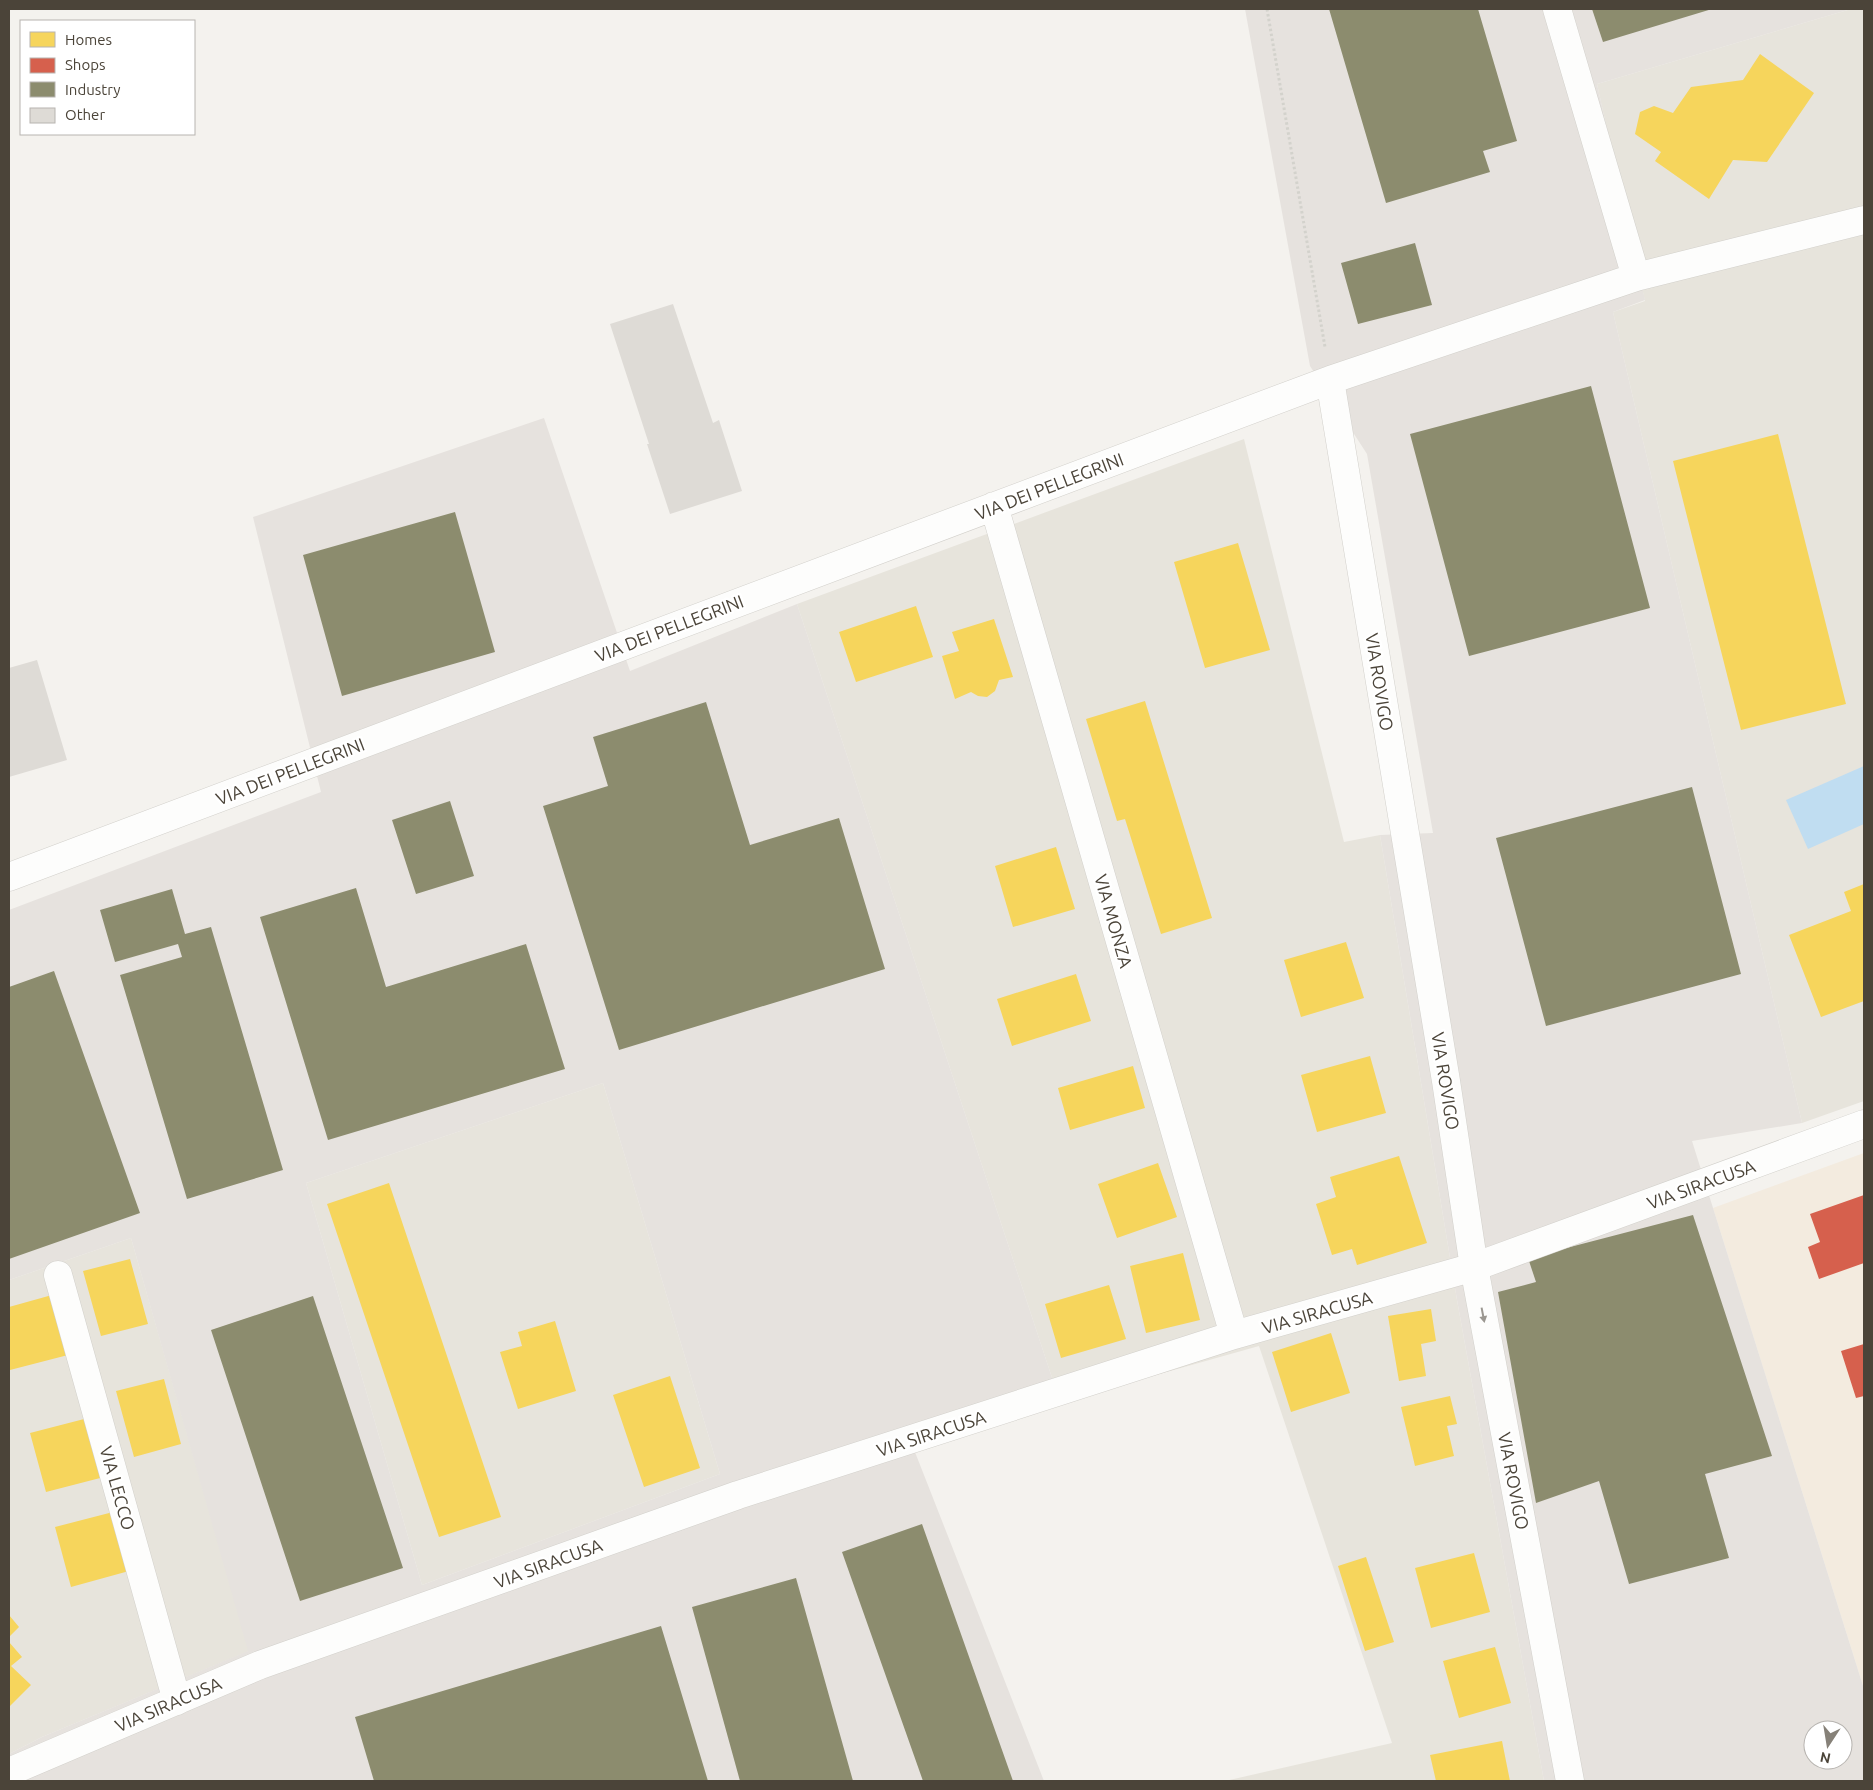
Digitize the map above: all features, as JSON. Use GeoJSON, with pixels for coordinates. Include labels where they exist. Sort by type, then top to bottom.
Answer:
{"type":"FeatureCollection","features":[{"type":"Feature","properties":{"kind":"street"},"geometry":{"type":"LineString","coordinates":[[1557,9],[1636,277]]}},
{"type":"Feature","properties":{"kind":"street","name":"VIA DEI PELLEGRINI"},"geometry":{"type":"LineString","coordinates":[[9,876],[1330,380],[1636,277],[1864,220]]}},
{"type":"Feature","properties":{"kind":"street","name":"VIA ROVIGO"},"geometry":{"type":"LineString","coordinates":[[1330,380],[1446,1081],[1474,1267],[1570,1781]]}},
{"type":"Feature","properties":{"kind":"street","name":"VIA MONZA"},"geometry":{"type":"LineString","coordinates":[[994,506],[1234,1335]]}},
{"type":"Feature","properties":{"kind":"street","name":"VIA SIRACUSA"},"geometry":{"type":"LineString","coordinates":[[9,1772],[260,1665],[738,1495],[1234,1335],[1474,1267],[1864,1124]]}},
{"type":"Feature","properties":{"kind":"street","name":"VIA LECCO"},"geometry":{"type":"LineString","coordinates":[[58,1275],[177,1700]]}},
{"type":"Feature","properties":{"kind":"path"},"geometry":{"type":"LineString","coordinates":[[1267,9],[1330,380]]}},
{"type":"Feature","properties":{"kind":"shaded area"},"geometry":{"type":"Polygon","coordinates":[[[1245,9],[1851,9],[1597,84],[1645,300],[1613,312],[1802,1123],[1692,1141],[1864,1689],[1864,1781],[1544,1781],[1457,1300],[1380,835],[1433,833],[1367,454],[1310,366],[1245,9]]]}},
{"type":"Feature","properties":{"kind":"shaded area"},"geometry":{"type":"Polygon","coordinates":[[[1851,9],[1864,9],[1864,1101],[1802,1123],[1613,312],[1645,301],[1597,84],[1851,9]]]}},
{"type":"Feature","properties":{"kind":"shaded area"},"geometry":{"type":"Polygon","coordinates":[[[544,418],[630,671],[797,604],[1060,1402],[913,1447],[1044,1781],[9,1781],[9,1754],[42,1737],[248,1651],[131,1238],[9,1280],[9,910],[321,792],[253,517],[544,418]],[[603,1083],[306,1183],[422,1585],[720,1474],[603,1083]]]}},
{"type":"Feature","properties":{"kind":"shaded area"},"geometry":{"type":"Polygon","coordinates":[[[1244,439],[1344,842],[1380,835],[1457,1300],[1544,1781],[1225,1781],[1392,1743],[1259,1346],[1060,1402],[797,604],[1244,439]]]}},
{"type":"Feature","properties":{"kind":"shaded area"},"geometry":{"type":"Polygon","coordinates":[[[603,1083],[720,1474],[422,1585],[306,1183],[603,1083]]]}},
{"type":"Feature","properties":{"kind":"shaded area"},"geometry":{"type":"Polygon","coordinates":[[[1864,1153],[1864,1689],[1713,1208],[1864,1153]]]}},
{"type":"Feature","properties":{"kind":"shaded area"},"geometry":{"type":"Polygon","coordinates":[[[131,1238],[249,1651],[42,1737],[9,1754],[9,1280],[131,1238]]]}},
{"type":"Feature","properties":{"kind":"water"},"geometry":{"type":"Polygon","coordinates":[[[1864,766],[1864,824],[1808,849],[1786,800],[1864,766]]]}},
{"type":"Feature","properties":{"kind":"building: Homes"},"geometry":{"type":"Polygon","coordinates":[[[1760,54],[1814,93],[1767,162],[1733,160],[1709,199],[1655,161],[1661,152],[1635,134],[1640,112],[1654,106],[1673,113],[1691,87],[1743,80],[1760,54]]]}},
{"type":"Feature","properties":{"kind":"building: Homes"},"geometry":{"type":"Polygon","coordinates":[[[1778,434],[1846,704],[1741,730],[1673,461],[1778,434]]]}},
{"type":"Feature","properties":{"kind":"building: Homes"},"geometry":{"type":"Polygon","coordinates":[[[1238,543],[1270,650],[1205,668],[1174,562],[1238,543]]]}},
{"type":"Feature","properties":{"kind":"building: Homes"},"geometry":{"type":"Polygon","coordinates":[[[916,606],[933,657],[856,682],[839,632],[916,606]]]}},
{"type":"Feature","properties":{"kind":"building: Homes"},"geometry":{"type":"Polygon","coordinates":[[[994,619],[1013,677],[999,680],[995,691],[987,697],[978,696],[971,692],[955,699],[942,656],[959,651],[952,632],[994,619]]]}},
{"type":"Feature","properties":{"kind":"building: Homes"},"geometry":{"type":"Polygon","coordinates":[[[1145,701],[1212,918],[1161,934],[1125,819],[1117,821],[1086,719],[1145,701]]]}},
{"type":"Feature","properties":{"kind":"building: Homes"},"geometry":{"type":"Polygon","coordinates":[[[1056,847],[1075,909],[1013,927],[995,866],[1056,847]]]}},
{"type":"Feature","properties":{"kind":"building: Homes"},"geometry":{"type":"Polygon","coordinates":[[[1864,884],[1864,1001],[1821,1017],[1789,935],[1851,911],[1844,892],[1864,884]]]}},
{"type":"Feature","properties":{"kind":"building: Homes"},"geometry":{"type":"Polygon","coordinates":[[[1346,942],[1364,998],[1301,1017],[1284,960],[1346,942]]]}},
{"type":"Feature","properties":{"kind":"building: Homes"},"geometry":{"type":"Polygon","coordinates":[[[1076,974],[1091,1021],[1012,1046],[997,999],[1076,974]]]}},
{"type":"Feature","properties":{"kind":"building: Homes"},"geometry":{"type":"Polygon","coordinates":[[[1370,1056],[1386,1113],[1317,1132],[1301,1075],[1370,1056]]]}},
{"type":"Feature","properties":{"kind":"building: Homes"},"geometry":{"type":"Polygon","coordinates":[[[1133,1066],[1145,1108],[1070,1130],[1058,1088],[1133,1066]]]}},
{"type":"Feature","properties":{"kind":"building: Homes"},"geometry":{"type":"Polygon","coordinates":[[[1399,1156],[1427,1243],[1357,1265],[1352,1249],[1332,1255],[1316,1204],[1336,1197],[1330,1177],[1399,1156]]]}},
{"type":"Feature","properties":{"kind":"building: Homes"},"geometry":{"type":"Polygon","coordinates":[[[1158,1163],[1177,1217],[1117,1238],[1098,1184],[1158,1163]]]}},
{"type":"Feature","properties":{"kind":"building: Homes"},"geometry":{"type":"Polygon","coordinates":[[[389,1183],[501,1517],[439,1537],[327,1204],[389,1183]]]}},
{"type":"Feature","properties":{"kind":"building: Homes"},"geometry":{"type":"Polygon","coordinates":[[[1183,1253],[1200,1320],[1146,1333],[1130,1266],[1183,1253]]]}},
{"type":"Feature","properties":{"kind":"building: Homes"},"geometry":{"type":"Polygon","coordinates":[[[130,1259],[148,1324],[101,1336],[83,1271],[130,1259]]]}},
{"type":"Feature","properties":{"kind":"building: Homes"},"geometry":{"type":"Polygon","coordinates":[[[1109,1285],[1126,1339],[1061,1358],[1045,1304],[1109,1285]]]}},
{"type":"Feature","properties":{"kind":"building: Homes"},"geometry":{"type":"Polygon","coordinates":[[[52,1295],[68,1355],[10,1370],[9,1307],[52,1295]]]}},
{"type":"Feature","properties":{"kind":"building: Homes"},"geometry":{"type":"Polygon","coordinates":[[[1431,1309],[1436,1341],[1421,1344],[1426,1376],[1399,1381],[1388,1316],[1431,1309]]]}},
{"type":"Feature","properties":{"kind":"building: Homes"},"geometry":{"type":"Polygon","coordinates":[[[555,1321],[576,1391],[518,1409],[500,1352],[522,1346],[518,1332],[555,1321]]]}},
{"type":"Feature","properties":{"kind":"building: Homes"},"geometry":{"type":"Polygon","coordinates":[[[1331,1333],[1350,1393],[1291,1412],[1272,1352],[1331,1333]]]}},
{"type":"Feature","properties":{"kind":"building: Homes"},"geometry":{"type":"Polygon","coordinates":[[[670,1376],[700,1468],[644,1487],[613,1395],[670,1376]]]}},
{"type":"Feature","properties":{"kind":"building: Homes"},"geometry":{"type":"Polygon","coordinates":[[[164,1379],[181,1444],[134,1457],[116,1391],[164,1379]]]}},
{"type":"Feature","properties":{"kind":"building: Homes"},"geometry":{"type":"Polygon","coordinates":[[[1450,1396],[1457,1424],[1447,1426],[1454,1456],[1415,1466],[1401,1407],[1450,1396]]]}},
{"type":"Feature","properties":{"kind":"building: Homes"},"geometry":{"type":"Polygon","coordinates":[[[88,1418],[104,1477],[46,1492],[30,1433],[88,1418]]]}},
{"type":"Feature","properties":{"kind":"building: Homes"},"geometry":{"type":"Polygon","coordinates":[[[113,1512],[129,1571],[71,1587],[55,1527],[113,1512]]]}},
{"type":"Feature","properties":{"kind":"building: Homes"},"geometry":{"type":"Polygon","coordinates":[[[1474,1553],[1490,1612],[1431,1628],[1415,1568],[1474,1553]]]}},
{"type":"Feature","properties":{"kind":"building: Homes"},"geometry":{"type":"Polygon","coordinates":[[[1366,1557],[1394,1642],[1365,1651],[1338,1566],[1366,1557]]]}},
{"type":"Feature","properties":{"kind":"building: Homes"},"geometry":{"type":"Polygon","coordinates":[[[9,1615],[19,1627],[9,1637],[9,1615]]]}},
{"type":"Feature","properties":{"kind":"building: Homes"},"geometry":{"type":"Polygon","coordinates":[[[9,1642],[22,1657],[11,1666],[31,1685],[9,1707],[9,1642]]]}},
{"type":"Feature","properties":{"kind":"building: Homes"},"geometry":{"type":"Polygon","coordinates":[[[1495,1647],[1511,1703],[1459,1718],[1443,1661],[1495,1647]]]}},
{"type":"Feature","properties":{"kind":"building: Homes"},"geometry":{"type":"Polygon","coordinates":[[[1502,1741],[1510,1781],[1436,1781],[1430,1755],[1502,1741]]]}},
{"type":"Feature","properties":{"kind":"building: Shops"},"geometry":{"type":"Polygon","coordinates":[[[1864,1195],[1864,1263],[1819,1279],[1808,1247],[1820,1242],[1810,1214],[1864,1195]]]}},
{"type":"Feature","properties":{"kind":"building: Shops"},"geometry":{"type":"Polygon","coordinates":[[[1864,1344],[1864,1396],[1856,1398],[1841,1351],[1864,1344]]]}},
{"type":"Feature","properties":{"kind":"building: Industry"},"geometry":{"type":"Polygon","coordinates":[[[1329,9],[1478,9],[1517,141],[1483,151],[1490,172],[1386,203],[1329,9]]]}},
{"type":"Feature","properties":{"kind":"building: Industry"},"geometry":{"type":"Polygon","coordinates":[[[1592,9],[1712,9],[1603,42],[1592,9]]]}},
{"type":"Feature","properties":{"kind":"building: Industry"},"geometry":{"type":"Polygon","coordinates":[[[1415,243],[1432,305],[1358,324],[1341,263],[1415,243]]]}},
{"type":"Feature","properties":{"kind":"building: Industry"},"geometry":{"type":"Polygon","coordinates":[[[1591,386],[1650,608],[1469,656],[1410,434],[1591,386]]]}},
{"type":"Feature","properties":{"kind":"building: Industry"},"geometry":{"type":"Polygon","coordinates":[[[455,512],[495,652],[342,696],[303,555],[455,512]]]}},
{"type":"Feature","properties":{"kind":"building: Industry"},"geometry":{"type":"Polygon","coordinates":[[[706,702],[750,845],[839,818],[885,969],[619,1050],[543,806],[608,786],[593,737],[706,702]]]}},
{"type":"Feature","properties":{"kind":"building: Industry"},"geometry":{"type":"Polygon","coordinates":[[[1692,787],[1741,974],[1546,1026],[1496,838],[1692,787]]]}},
{"type":"Feature","properties":{"kind":"building: Industry"},"geometry":{"type":"Polygon","coordinates":[[[450,801],[474,876],[416,894],[392,820],[450,801]]]}},
{"type":"Feature","properties":{"kind":"building: Industry"},"geometry":{"type":"Polygon","coordinates":[[[356,888],[386,987],[526,944],[565,1069],[328,1140],[260,917],[356,888]]]}},
{"type":"Feature","properties":{"kind":"building: Industry"},"geometry":{"type":"Polygon","coordinates":[[[172,889],[185,934],[211,927],[283,1170],[187,1199],[120,975],[182,957],[178,944],[115,962],[100,910],[172,889]]]}},
{"type":"Feature","properties":{"kind":"building: Industry"},"geometry":{"type":"Polygon","coordinates":[[[54,971],[140,1213],[9,1259],[9,987],[54,971]]]}},
{"type":"Feature","properties":{"kind":"building: Industry"},"geometry":{"type":"Polygon","coordinates":[[[1693,1215],[1772,1456],[1705,1474],[1729,1558],[1629,1584],[1599,1481],[1536,1503],[1498,1292],[1536,1282],[1528,1258],[1693,1215]]]}},
{"type":"Feature","properties":{"kind":"building: Industry"},"geometry":{"type":"Polygon","coordinates":[[[313,1296],[403,1568],[300,1601],[211,1330],[313,1296]]]}},
{"type":"Feature","properties":{"kind":"building: Industry"},"geometry":{"type":"Polygon","coordinates":[[[922,1524],[1013,1781],[923,1781],[842,1552],[922,1524]]]}},
{"type":"Feature","properties":{"kind":"building: Industry"},"geometry":{"type":"Polygon","coordinates":[[[796,1578],[853,1781],[740,1781],[692,1607],[796,1578]]]}},
{"type":"Feature","properties":{"kind":"building: Industry"},"geometry":{"type":"Polygon","coordinates":[[[661,1626],[708,1781],[374,1781],[355,1717],[661,1626]]]}},
{"type":"Feature","properties":{"kind":"building: Other"},"geometry":{"type":"Polygon","coordinates":[[[673,304],[713,423],[719,420],[742,491],[670,514],[610,324],[673,304]]]}},
{"type":"Feature","properties":{"kind":"building: Other"},"geometry":{"type":"Polygon","coordinates":[[[37,660],[67,760],[9,777],[9,668],[37,660]]]}}]}
